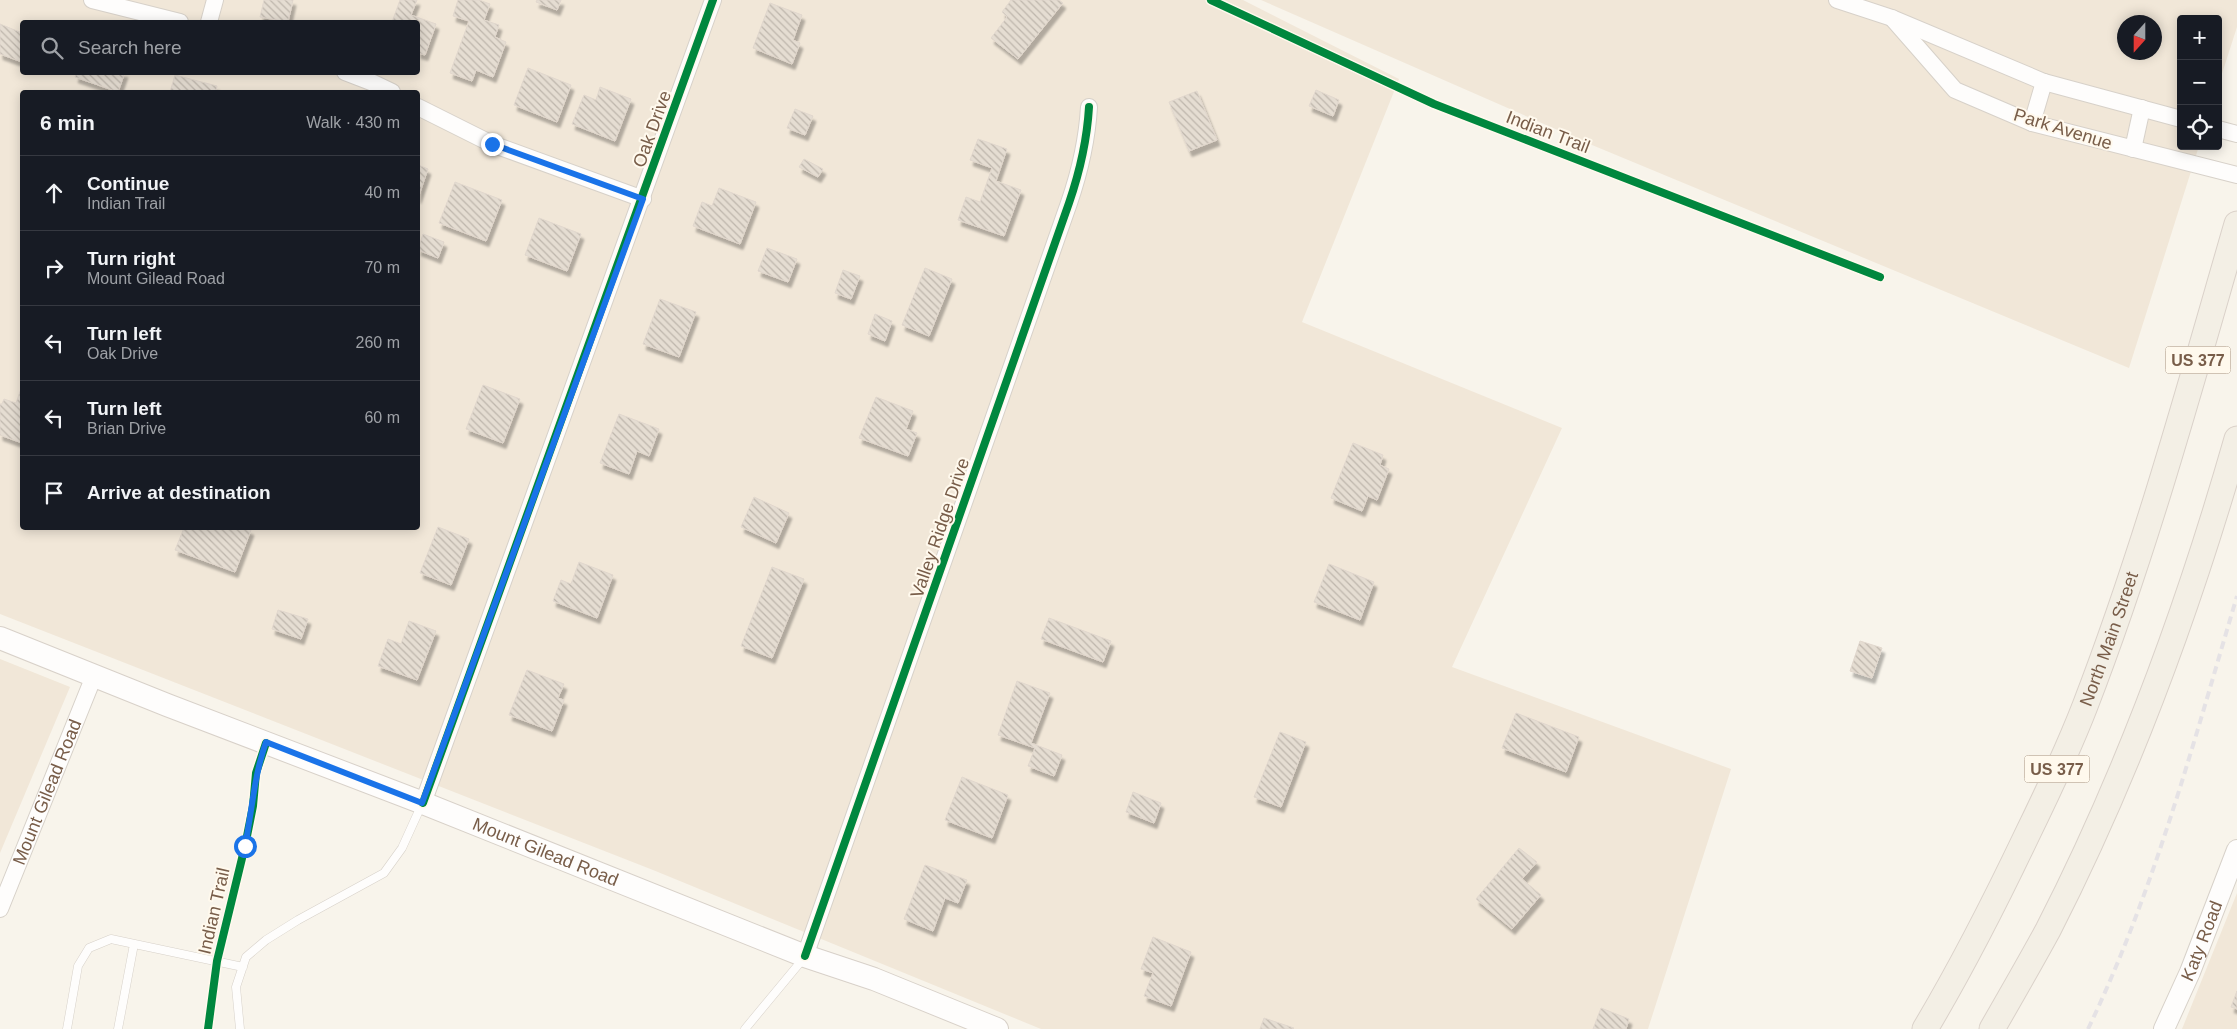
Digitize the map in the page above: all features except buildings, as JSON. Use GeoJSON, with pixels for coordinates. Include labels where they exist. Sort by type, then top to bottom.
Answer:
{"type":"FeatureCollection","features":[{"type":"Feature","properties":{"kind":"main road","name":"North Main Street"},"geometry":{"type":"LineString","coordinates":[[1925,1029],[1950,986],[2005,881],[2085,707],[2159,496],[2237,224]]}},
{"type":"Feature","properties":{"kind":"main road","name":"US 377"},"geometry":{"type":"LineString","coordinates":[[1992,1029],[2047,930],[2089,845],[2149,701],[2219,500],[2237,439]]}},
{"type":"Feature","properties":{"kind":"main road","name":"Mount Gilead Road"},"geometry":{"type":"LineString","coordinates":[[0,638],[422,803],[805,956],[874,980],[997,1029]]}},
{"type":"Feature","properties":{"kind":"street"},"geometry":{"type":"LineString","coordinates":[[92,0],[172,20]]}},
{"type":"Feature","properties":{"kind":"street"},"geometry":{"type":"LineString","coordinates":[[210,20],[215,0]]}},
{"type":"Feature","properties":{"kind":"street","name":"Oak Drive"},"geometry":{"type":"LineString","coordinates":[[422,803],[643,199],[713,0]]}},
{"type":"Feature","properties":{"kind":"street"},"geometry":{"type":"LineString","coordinates":[[1838,0],[1892,18],[2044,82],[2177,117]]}},
{"type":"Feature","properties":{"kind":"street","name":"Park Avenue"},"geometry":{"type":"LineString","coordinates":[[1892,18],[1955,90],[2032,123],[2237,175]]}},
{"type":"Feature","properties":{"kind":"street"},"geometry":{"type":"LineString","coordinates":[[353,75],[388,90]]}},
{"type":"Feature","properties":{"kind":"street"},"geometry":{"type":"LineString","coordinates":[[2032,123],[2044,82]]}},
{"type":"Feature","properties":{"kind":"street","name":"Valley Ridge Drive"},"geometry":{"type":"LineString","coordinates":[[805,956],[1082,165],[1088,130],[1088,107]]}},
{"type":"Feature","properties":{"kind":"street"},"geometry":{"type":"LineString","coordinates":[[420,108],[492,144],[643,199]]}},
{"type":"Feature","properties":{"kind":"street"},"geometry":{"type":"LineString","coordinates":[[2133,149],[2142,108]]}},
{"type":"Feature","properties":{"kind":"street"},"geometry":{"type":"LineString","coordinates":[[2222,130],[2237,134]]}},
{"type":"Feature","properties":{"kind":"street","name":"Mount Gilead Road"},"geometry":{"type":"LineString","coordinates":[[0,909],[94,676]]}},
{"type":"Feature","properties":{"kind":"street","name":"Katy Road"},"geometry":{"type":"LineString","coordinates":[[2164,1029],[2190,972],[2237,850]]}},
{"type":"Feature","properties":{"kind":"lane"},"geometry":{"type":"LineString","coordinates":[[240,1029],[236,987],[246,957],[266,940],[384,873],[402,848],[422,803]]}},
{"type":"Feature","properties":{"kind":"lane"},"geometry":{"type":"LineString","coordinates":[[67,1029],[78,966],[89,948],[111,939],[243,966]]}},
{"type":"Feature","properties":{"kind":"lane"},"geometry":{"type":"LineString","coordinates":[[118,1029],[134,944]]}},
{"type":"Feature","properties":{"kind":"lane"},"geometry":{"type":"LineString","coordinates":[[746,1029],[805,956]]}},
{"type":"Feature","properties":{"kind":"shaded area"},"geometry":{"type":"Polygon","coordinates":[[[0,0],[1243,0],[1399,79],[1302,322],[1562,428],[1452,667],[1731,769],[1648,1029],[1041,1029],[653,870],[0,614],[0,0]]]}},
{"type":"Feature","properties":{"kind":"shaded area"},"geometry":{"type":"Polygon","coordinates":[[[1261,0],[2237,0],[2237,27],[2222,74],[2222,15],[2177,15],[2177,150],[2198,150],[2129,368],[1592,145],[1261,0]]]}},
{"type":"Feature","properties":{"kind":"shaded area"},"geometry":{"type":"Polygon","coordinates":[[[0,659],[70,687],[0,853],[0,659]]]}},
{"type":"Feature","properties":{"kind":"shaded area"},"geometry":{"type":"Polygon","coordinates":[[[2237,893],[2237,1029],[2182,1029],[2237,893]]]}},
{"type":"Feature","properties":{"kind":"railway"},"geometry":{"type":"LineString","coordinates":[[2088,1029],[2112,977],[2153,870],[2188,761],[2237,596]]}},
{"type":"Feature","properties":{"kind":"cycle path"},"geometry":{"type":"LineString","coordinates":[[423,803],[713,0]]}},
{"type":"Feature","properties":{"kind":"cycle path","name":"Indian Trail"},"geometry":{"type":"LineString","coordinates":[[1211,0],[1434,104],[1880,277]]}},
{"type":"Feature","properties":{"kind":"cycle path"},"geometry":{"type":"LineString","coordinates":[[805,956],[1069,203],[1082,156],[1087,132],[1089,107]]}},
{"type":"Feature","properties":{"kind":"cycle path","name":"Indian Trail"},"geometry":{"type":"LineString","coordinates":[[208,1029],[217,961],[245,846],[253,806],[256,773],[266,743]]}},
{"type":"Feature","properties":{"kind":"route"},"geometry":{"type":"LineString","coordinates":[[245,846],[253,806],[256,772],[266,742],[422,803],[643,199],[492,144]]}}]}
